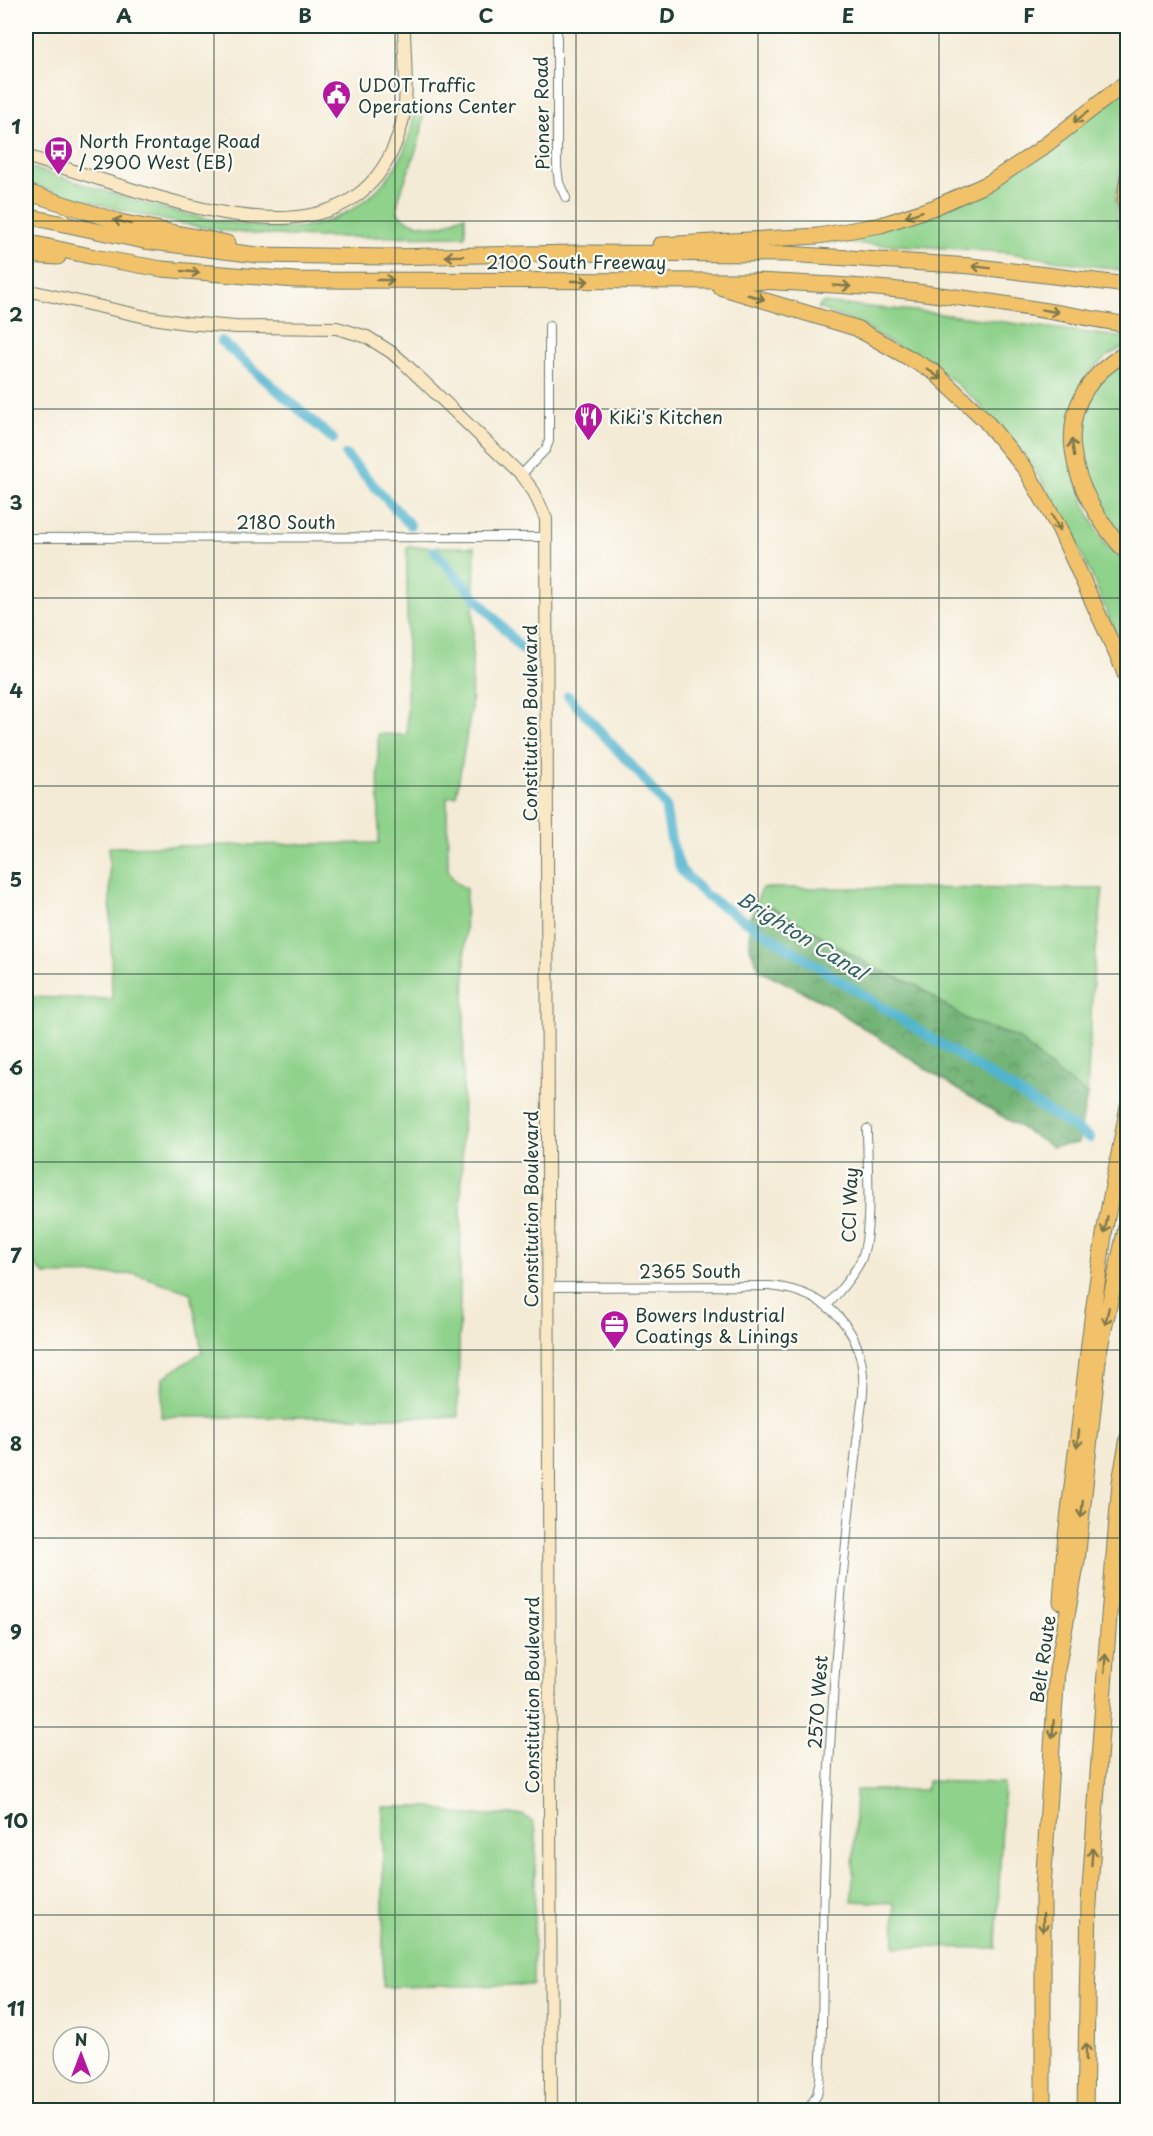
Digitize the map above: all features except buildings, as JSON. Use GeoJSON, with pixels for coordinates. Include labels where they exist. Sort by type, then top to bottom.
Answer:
{"type":"FeatureCollection","features":[{"type":"Feature","properties":{"kind":"highway"},"geometry":{"type":"LineString","coordinates":[[576,253],[684,242],[818,236],[881,225],[935,207],[989,183],[1038,151],[1128,81]]}},
{"type":"Feature","properties":{"kind":"highway"},"geometry":{"type":"LineString","coordinates":[[1128,176],[1125,201],[1128,220]]}},
{"type":"Feature","properties":{"kind":"highway"},"geometry":{"type":"LineString","coordinates":[[26,192],[120,222],[226,243],[388,257]]}},
{"type":"Feature","properties":{"kind":"highway","name":"2100 South Freeway"},"geometry":{"type":"LineString","coordinates":[[26,216],[97,232],[224,252],[310,257],[576,253],[799,254],[971,266],[1128,285]]}},
{"type":"Feature","properties":{"kind":"highway","name":"2100 South Freeway"},"geometry":{"type":"LineString","coordinates":[[26,242],[133,265],[222,275],[295,280],[700,281],[811,284],[930,293],[1018,305],[1128,325]]}},
{"type":"Feature","properties":{"kind":"highway"},"geometry":{"type":"LineString","coordinates":[[26,255],[133,265]]}},
{"type":"Feature","properties":{"kind":"highway"},"geometry":{"type":"LineString","coordinates":[[700,281],[856,328],[934,372],[984,419],[1026,470],[1059,528],[1128,683]]}},
{"type":"Feature","properties":{"kind":"highway"},"geometry":{"type":"LineString","coordinates":[[1128,352],[1112,360],[1091,381],[1078,404],[1072,422],[1072,446],[1078,476],[1091,506],[1110,536],[1128,554]]}},
{"type":"Feature","properties":{"kind":"highway"},"geometry":{"type":"LineString","coordinates":[[1057,1670],[1065,1545],[1091,1331],[1105,1228],[1128,1106]]}},
{"type":"Feature","properties":{"kind":"highway","name":"Belt Route"},"geometry":{"type":"LineString","coordinates":[[1043,2110],[1043,1888],[1057,1670],[1077,1561],[1099,1352],[1128,1218]]}},
{"type":"Feature","properties":{"kind":"highway"},"geometry":{"type":"LineString","coordinates":[[1085,2110],[1090,1891],[1108,1616],[1120,1482],[1128,1437]]}},
{"type":"Feature","properties":{"kind":"street"},"geometry":{"type":"LineString","coordinates":[[26,156],[208,211],[257,218],[291,219],[313,216],[331,210],[364,189],[383,167],[394,149],[401,128],[404,103],[404,26]]}},
{"type":"Feature","properties":{"kind":"street","name":"Pioneer Road"},"geometry":{"type":"LineString","coordinates":[[557,26],[557,167],[559,183],[566,198]]}},
{"type":"Feature","properties":{"kind":"street","name":"Constitution Boulevard"},"geometry":{"type":"LineString","coordinates":[[26,290],[146,317],[186,323],[236,327],[337,328],[368,337],[391,352],[521,475],[534,492],[546,519],[551,2110]]}},
{"type":"Feature","properties":{"kind":"street"},"geometry":{"type":"LineString","coordinates":[[521,475],[546,449],[549,441],[549,326]]}},
{"type":"Feature","properties":{"kind":"street","name":"2180 South"},"geometry":{"type":"LineString","coordinates":[[26,538],[546,537]]}},
{"type":"Feature","properties":{"kind":"street","name":"CCI Way"},"geometry":{"type":"LineString","coordinates":[[827,1306],[856,1269],[865,1248],[867,1129]]}},
{"type":"Feature","properties":{"kind":"street","name":"2365 South"},"geometry":{"type":"LineString","coordinates":[[548,1287],[770,1286],[804,1292],[827,1306]]}},
{"type":"Feature","properties":{"kind":"street","name":"2570 West"},"geometry":{"type":"LineString","coordinates":[[808,2110],[817,2095],[820,2079],[824,1883],[833,1696],[864,1381],[861,1359],[854,1339],[842,1320],[827,1306]]}},
{"type":"Feature","properties":{"kind":"green space"},"geometry":{"type":"Polygon","coordinates":[[[1127,82],[1127,151],[1121,166],[1116,199],[1117,218],[1127,244],[1127,271],[1002,252],[810,242],[978,189],[1127,82]]]}},
{"type":"Feature","properties":{"kind":"green space"},"geometry":{"type":"Polygon","coordinates":[[[414,106],[421,106],[423,118],[421,132],[401,193],[398,212],[409,221],[435,226],[444,225],[465,216],[465,236],[312,237],[220,230],[146,216],[26,183],[26,166],[192,216],[273,228],[313,225],[334,219],[353,209],[385,181],[406,146],[412,126],[414,106]]]}},
{"type":"Feature","properties":{"kind":"green space"},"geometry":{"type":"Polygon","coordinates":[[[822,303],[926,312],[1127,338],[1127,346],[1098,364],[1078,391],[1083,502],[1104,543],[1127,566],[1127,660],[1062,513],[1035,470],[1011,438],[977,402],[947,376],[861,325],[818,308],[822,303]]]}},
{"type":"Feature","properties":{"kind":"green space"},"geometry":{"type":"Polygon","coordinates":[[[1127,360],[1127,553],[1091,495],[1080,453],[1079,436],[1084,407],[1091,394],[1100,382],[1127,360]]]}},
{"type":"Feature","properties":{"kind":"green space"},"geometry":{"type":"Polygon","coordinates":[[[407,547],[475,547],[471,711],[456,796],[447,797],[448,869],[454,881],[466,889],[458,1417],[161,1417],[163,1378],[202,1352],[191,1293],[136,1274],[45,1275],[26,1256],[26,997],[112,999],[109,847],[379,843],[378,734],[407,735],[407,547]]]}},
{"type":"Feature","properties":{"kind":"green space"},"geometry":{"type":"Polygon","coordinates":[[[762,888],[1103,889],[1093,977],[1087,1095],[1055,1072],[1018,1038],[967,1020],[917,986],[878,970],[770,906],[750,917],[762,888]]]}},
{"type":"Feature","properties":{"kind":"green space"},"geometry":{"type":"Polygon","coordinates":[[[770,906],[878,970],[917,986],[967,1020],[1018,1038],[1055,1072],[1087,1095],[1078,1143],[1052,1147],[951,1085],[827,1004],[760,970],[750,948],[750,917],[770,906]]]}},
{"type":"Feature","properties":{"kind":"green space"},"geometry":{"type":"Polygon","coordinates":[[[927,1781],[1004,1783],[996,1948],[895,1947],[894,1903],[852,1901],[856,1790],[926,1790],[927,1781]]]}},
{"type":"Feature","properties":{"kind":"green space"},"geometry":{"type":"Polygon","coordinates":[[[383,1807],[431,1807],[463,1815],[523,1815],[532,1822],[536,1831],[533,1985],[383,1987],[383,1807]]]}},
{"type":"Feature","properties":{"kind":"waterway","name":"Brighton Canal"},"geometry":{"type":"LineString","coordinates":[[221,341],[333,439]]}},
{"type":"Feature","properties":{"kind":"waterway","name":"Brighton Canal"},"geometry":{"type":"LineString","coordinates":[[346,455],[410,525]]}},
{"type":"Feature","properties":{"kind":"waterway","name":"Brighton Canal"},"geometry":{"type":"LineString","coordinates":[[434,551],[523,650]]}},
{"type":"Feature","properties":{"kind":"waterway","name":"Brighton Canal"},"geometry":{"type":"LineString","coordinates":[[568,696],[643,778],[665,806],[671,840],[681,870],[706,896],[1090,1138]]}},
{"type":"Feature","properties":{"kind":"place","name":"UDOT Traffic Operations Center"},"geometry":{"type":"Point","coordinates":[337,120]}},
{"type":"Feature","properties":{"kind":"place","name":"North Frontage Road / 2900 West (EB)"},"geometry":{"type":"Point","coordinates":[58,176]}},
{"type":"Feature","properties":{"kind":"place","name":"Kiki's Kitchen"},"geometry":{"type":"Point","coordinates":[588,442]}},
{"type":"Feature","properties":{"kind":"place","name":"Bowers Industrial Coatings & Linings"},"geometry":{"type":"Point","coordinates":[614,1350]}}]}
